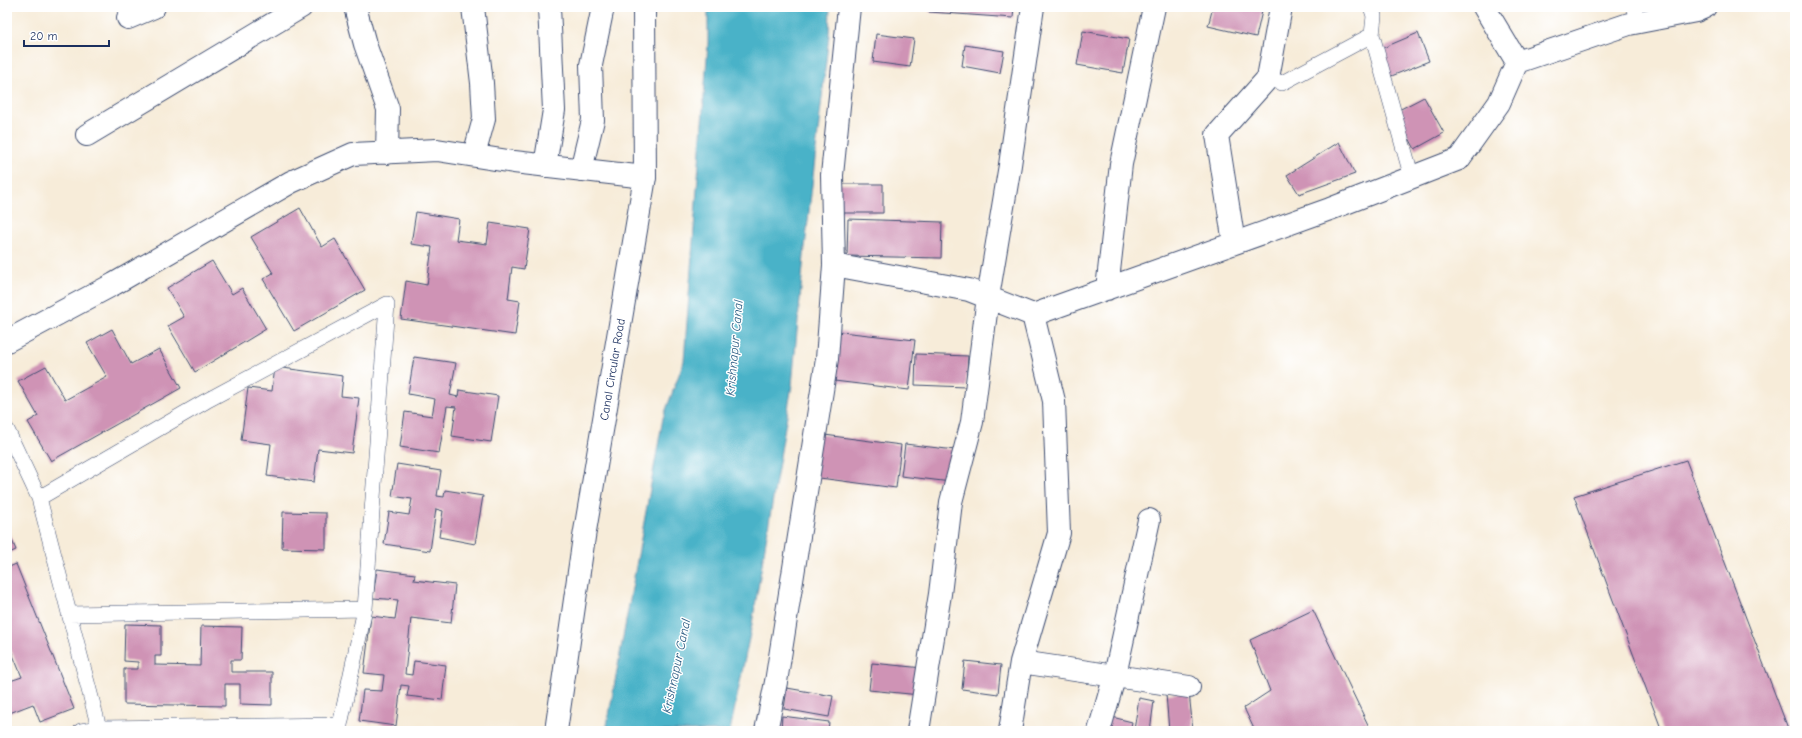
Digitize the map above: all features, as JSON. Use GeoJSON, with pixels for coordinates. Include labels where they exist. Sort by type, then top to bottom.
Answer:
{"type":"FeatureCollection","features":[{"type":"Feature","properties":{"kind":"street"},"geometry":{"type":"LineString","coordinates":[[128,18],[154,7]]}},
{"type":"Feature","properties":{"kind":"street"},"geometry":{"type":"LineString","coordinates":[[87,135],[301,7]]}},
{"type":"Feature","properties":{"kind":"street"},"geometry":{"type":"LineString","coordinates":[[355,7],[365,44],[388,109],[387,152]]}},
{"type":"Feature","properties":{"kind":"street"},"geometry":{"type":"LineString","coordinates":[[473,7],[482,83],[484,119],[474,156]]}},
{"type":"Feature","properties":{"kind":"street"},"geometry":{"type":"LineString","coordinates":[[545,166],[554,110],[549,7]]}},
{"type":"Feature","properties":{"kind":"street"},"geometry":{"type":"LineString","coordinates":[[581,170],[593,120],[591,65],[603,7]]}},
{"type":"Feature","properties":{"kind":"street","name":"Canal Circular Road"},"geometry":{"type":"LineString","coordinates":[[556,731],[584,537],[645,177],[644,7]]}},
{"type":"Feature","properties":{"kind":"street"},"geometry":{"type":"LineString","coordinates":[[766,731],[776,682],[827,359],[834,265],[832,175],[849,7]]}},
{"type":"Feature","properties":{"kind":"street"},"geometry":{"type":"LineString","coordinates":[[918,731],[940,594],[951,502],[972,422],[988,297],[1010,165],[1033,7]]}},
{"type":"Feature","properties":{"kind":"street"},"geometry":{"type":"LineString","coordinates":[[1107,289],[1121,164],[1154,7]]}},
{"type":"Feature","properties":{"kind":"street"},"geometry":{"type":"LineString","coordinates":[[1234,244],[1217,135],[1268,78],[1281,7]]}},
{"type":"Feature","properties":{"kind":"street"},"geometry":{"type":"LineString","coordinates":[[1484,7],[1517,62]]}},
{"type":"Feature","properties":{"kind":"street"},"geometry":{"type":"LineString","coordinates":[[834,265],[969,290],[1034,315],[1234,244],[1459,159],[1499,103],[1517,62],[1635,14],[1696,11],[1705,7]]}},
{"type":"Feature","properties":{"kind":"street"},"geometry":{"type":"LineString","coordinates":[[7,341],[114,284],[292,182],[353,154],[437,150],[545,166],[645,177]]}},
{"type":"Feature","properties":{"kind":"street"},"geometry":{"type":"LineString","coordinates":[[1010,731],[1021,662],[1059,533],[1054,400],[1034,315]]}},
{"type":"Feature","properties":{"kind":"street"},"geometry":{"type":"LineString","coordinates":[[1099,731],[1115,675],[1149,520]]}},
{"type":"Feature","properties":{"kind":"street"},"geometry":{"type":"LineString","coordinates":[[1021,662],[1189,686]]}},
{"type":"Feature","properties":{"kind":"lane"},"geometry":{"type":"LineString","coordinates":[[1371,7],[1374,16],[1372,35],[1412,178]]}},
{"type":"Feature","properties":{"kind":"lane"},"geometry":{"type":"LineString","coordinates":[[1268,78],[1282,83],[1372,35]]}},
{"type":"Feature","properties":{"kind":"lane"},"geometry":{"type":"LineString","coordinates":[[39,498],[206,401],[387,304],[365,609],[340,728],[99,728],[81,731]]}},
{"type":"Feature","properties":{"kind":"lane"},"geometry":{"type":"LineString","coordinates":[[7,430],[39,498],[99,728]]}},
{"type":"Feature","properties":{"kind":"lane"},"geometry":{"type":"LineString","coordinates":[[70,614],[365,609]]}},
{"type":"Feature","properties":{"kind":"water","name":"Krishnapur Canal"},"geometry":{"type":"Polygon","coordinates":[[[708,7],[830,7],[829,35],[804,256],[792,385],[752,624],[730,731],[606,731],[663,418],[684,361],[708,44],[708,7]]]}},
{"type":"Feature","properties":{"kind":"building"},"geometry":{"type":"Polygon","coordinates":[[[930,7],[1014,7],[1013,18],[929,12],[930,7]]]}},
{"type":"Feature","properties":{"kind":"building"},"geometry":{"type":"Polygon","coordinates":[[[1213,7],[1263,7],[1256,37],[1208,26],[1213,7]]]}},
{"type":"Feature","properties":{"kind":"building"},"geometry":{"type":"Polygon","coordinates":[[[1083,31],[1129,39],[1123,73],[1077,65],[1083,31]]]}},
{"type":"Feature","properties":{"kind":"building"},"geometry":{"type":"Polygon","coordinates":[[[1418,33],[1429,61],[1389,77],[1378,50],[1418,33]]]}},
{"type":"Feature","properties":{"kind":"building"},"geometry":{"type":"Polygon","coordinates":[[[876,34],[914,39],[910,67],[873,62],[876,34]]]}},
{"type":"Feature","properties":{"kind":"building"},"geometry":{"type":"Polygon","coordinates":[[[965,45],[1004,51],[1000,73],[962,66],[965,45]]]}},
{"type":"Feature","properties":{"kind":"building"},"geometry":{"type":"Polygon","coordinates":[[[1424,97],[1444,133],[1415,149],[1395,112],[1424,97]]]}},
{"type":"Feature","properties":{"kind":"building"},"geometry":{"type":"Polygon","coordinates":[[[1339,142],[1355,174],[1299,194],[1287,175],[1339,142]]]}},
{"type":"Feature","properties":{"kind":"building"},"geometry":{"type":"Polygon","coordinates":[[[836,184],[883,184],[883,213],[836,213],[836,184]]]}},
{"type":"Feature","properties":{"kind":"building"},"geometry":{"type":"Polygon","coordinates":[[[300,208],[322,247],[335,239],[365,290],[294,331],[263,279],[273,273],[251,237],[300,208]]]}},
{"type":"Feature","properties":{"kind":"building"},"geometry":{"type":"Polygon","coordinates":[[[416,212],[459,219],[456,240],[487,244],[490,223],[530,229],[524,269],[512,267],[508,299],[520,301],[515,335],[401,319],[406,281],[427,285],[432,247],[411,244],[416,212]]]}},
{"type":"Feature","properties":{"kind":"building"},"geometry":{"type":"Polygon","coordinates":[[[848,219],[942,222],[941,258],[847,256],[848,219]]]}},
{"type":"Feature","properties":{"kind":"building"},"geometry":{"type":"Polygon","coordinates":[[[212,261],[232,294],[242,288],[266,329],[195,372],[168,326],[184,317],[167,288],[212,261]]]}},
{"type":"Feature","properties":{"kind":"building"},"geometry":{"type":"Polygon","coordinates":[[[112,329],[131,364],[159,349],[181,388],[51,461],[28,422],[38,416],[18,381],[46,366],[65,400],[107,377],[87,343],[112,329]]]}},
{"type":"Feature","properties":{"kind":"building"},"geometry":{"type":"Polygon","coordinates":[[[832,331],[915,340],[909,390],[826,380],[832,331]]]}},
{"type":"Feature","properties":{"kind":"building"},"geometry":{"type":"Polygon","coordinates":[[[916,354],[968,356],[966,387],[915,385],[916,354]]]}},
{"type":"Feature","properties":{"kind":"building"},"geometry":{"type":"Polygon","coordinates":[[[414,357],[456,363],[450,395],[458,397],[459,390],[498,396],[491,442],[452,436],[456,407],[447,406],[439,453],[400,447],[405,412],[432,416],[435,399],[408,394],[414,357]]]}},
{"type":"Feature","properties":{"kind":"building"},"geometry":{"type":"Polygon","coordinates":[[[275,367],[343,376],[341,396],[359,398],[352,453],[318,449],[314,482],[267,476],[271,444],[241,440],[248,388],[272,391],[275,367]]]}},
{"type":"Feature","properties":{"kind":"building"},"geometry":{"type":"Polygon","coordinates":[[[817,434],[901,445],[896,488],[812,477],[817,434]]]}},
{"type":"Feature","properties":{"kind":"building"},"geometry":{"type":"Polygon","coordinates":[[[905,444],[955,450],[951,482],[901,476],[905,444]]]}},
{"type":"Feature","properties":{"kind":"building"},"geometry":{"type":"Polygon","coordinates":[[[1686,460],[1789,731],[1662,731],[1574,496],[1686,460]]]}},
{"type":"Feature","properties":{"kind":"building"},"geometry":{"type":"Polygon","coordinates":[[[397,464],[441,471],[437,496],[444,497],[445,490],[483,496],[475,544],[439,537],[443,511],[436,509],[430,551],[384,544],[389,512],[409,515],[412,499],[392,496],[397,464]]]}},
{"type":"Feature","properties":{"kind":"building"},"geometry":{"type":"Polygon","coordinates":[[[283,512],[326,513],[326,549],[282,548],[283,512]]]}},
{"type":"Feature","properties":{"kind":"building"},"geometry":{"type":"Polygon","coordinates":[[[7,528],[16,550],[7,554],[7,528]]]}},
{"type":"Feature","properties":{"kind":"building"},"geometry":{"type":"Polygon","coordinates":[[[16,564],[74,709],[40,722],[33,704],[7,714],[7,682],[22,677],[7,643],[7,568],[16,564]]]}},
{"type":"Feature","properties":{"kind":"building"},"geometry":{"type":"Polygon","coordinates":[[[377,569],[415,574],[414,580],[455,585],[451,623],[411,618],[405,674],[412,675],[414,661],[446,665],[442,700],[407,696],[409,686],[401,685],[396,726],[359,721],[363,690],[382,691],[384,675],[364,673],[371,616],[395,619],[398,600],[373,598],[377,569]]]}},
{"type":"Feature","properties":{"kind":"building"},"geometry":{"type":"Polygon","coordinates":[[[1313,610],[1371,731],[1255,731],[1244,708],[1270,691],[1250,640],[1313,610]]]}},
{"type":"Feature","properties":{"kind":"building"},"geometry":{"type":"Polygon","coordinates":[[[125,624],[161,625],[161,656],[155,656],[155,665],[200,666],[201,626],[242,627],[241,660],[231,660],[231,672],[272,672],[272,705],[240,704],[240,684],[225,684],[225,706],[124,704],[124,669],[138,669],[138,662],[124,661],[125,624]]]}},
{"type":"Feature","properties":{"kind":"building"},"geometry":{"type":"Polygon","coordinates":[[[965,661],[1001,665],[998,694],[962,689],[965,661]]]}},
{"type":"Feature","properties":{"kind":"building"},"geometry":{"type":"Polygon","coordinates":[[[872,663],[923,668],[920,695],[869,690],[872,663]]]}},
{"type":"Feature","properties":{"kind":"building"},"geometry":{"type":"Polygon","coordinates":[[[787,688],[833,696],[829,717],[784,709],[787,688]]]}},
{"type":"Feature","properties":{"kind":"building"},"geometry":{"type":"Polygon","coordinates":[[[1189,692],[1193,731],[1169,731],[1166,694],[1189,692]]]}},
{"type":"Feature","properties":{"kind":"building"},"geometry":{"type":"Polygon","coordinates":[[[1139,698],[1154,701],[1150,731],[1134,730],[1139,698]]]}},
{"type":"Feature","properties":{"kind":"building"},"geometry":{"type":"Polygon","coordinates":[[[1104,715],[1132,722],[1130,731],[1100,731],[1104,715]]]}},
{"type":"Feature","properties":{"kind":"building"},"geometry":{"type":"Polygon","coordinates":[[[782,716],[829,722],[828,731],[781,731],[782,716]]]}}]}
